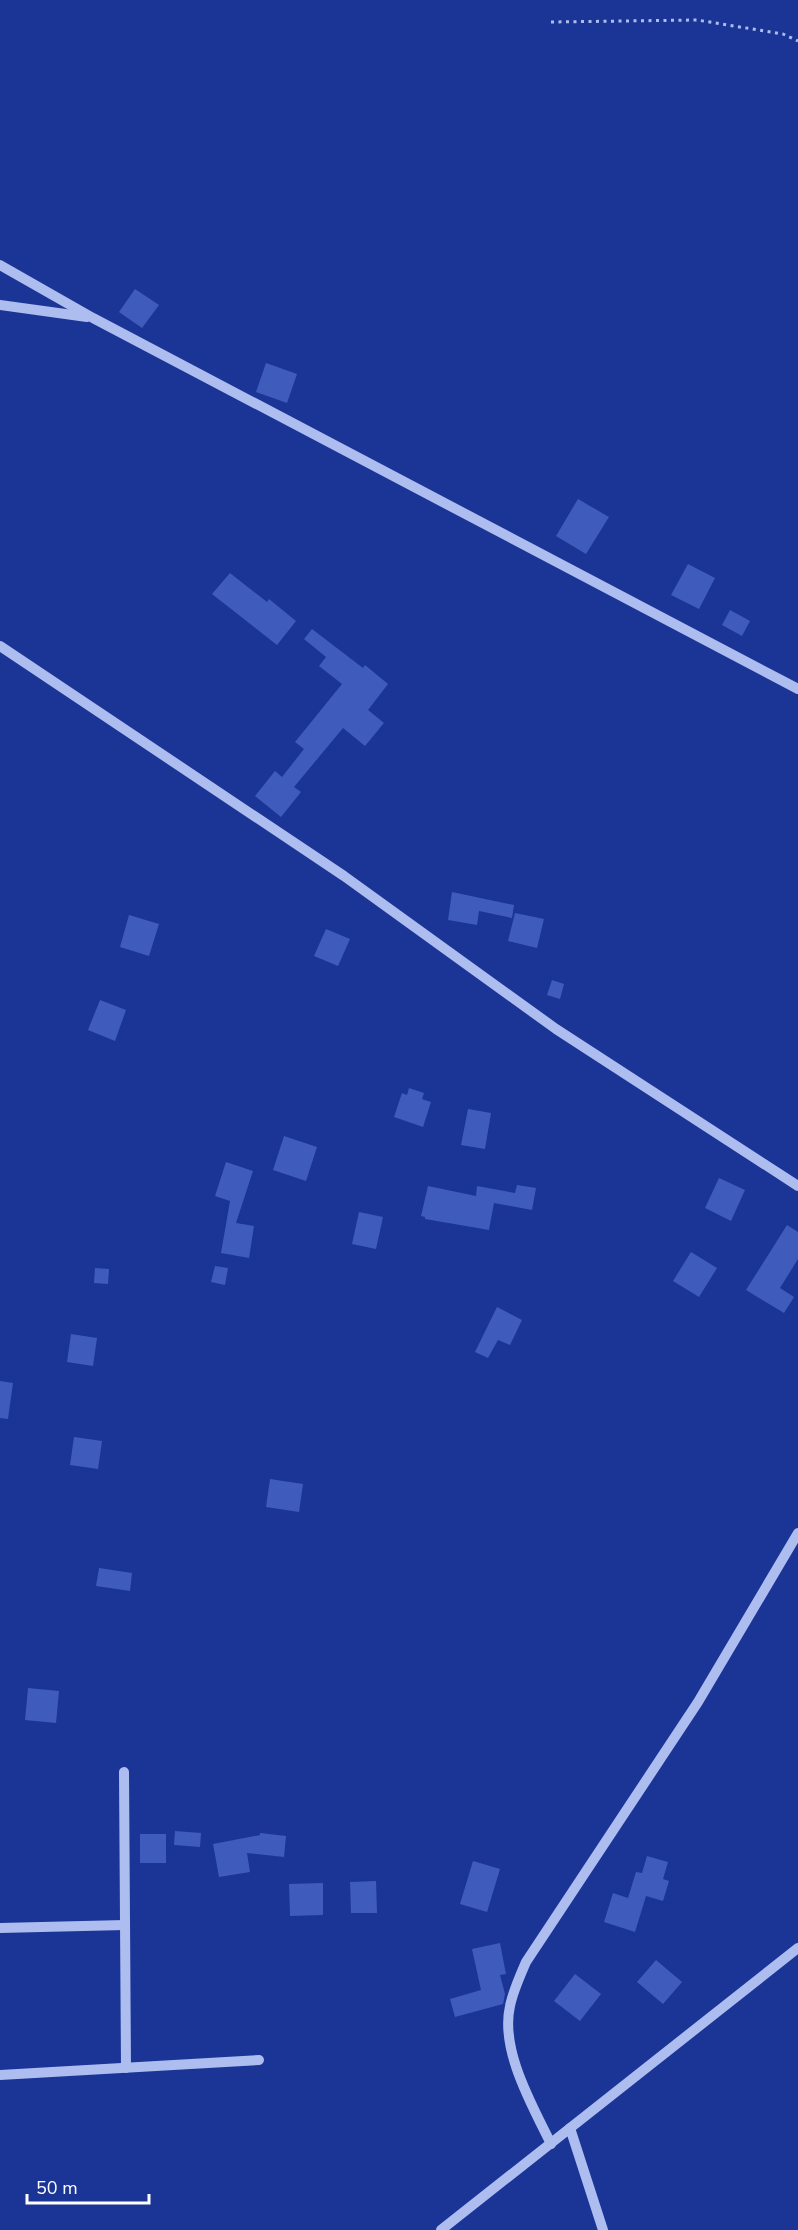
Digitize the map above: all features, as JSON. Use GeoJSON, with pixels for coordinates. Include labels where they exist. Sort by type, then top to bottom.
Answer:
{"type":"FeatureCollection","features":[{"type":"Feature","properties":{"kind":"street"},"geometry":{"type":"LineString","coordinates":[[0,265],[93,318],[798,689]]}},
{"type":"Feature","properties":{"kind":"street"},"geometry":{"type":"LineString","coordinates":[[0,305],[93,318]]}},
{"type":"Feature","properties":{"kind":"street"},"geometry":{"type":"LineString","coordinates":[[0,646],[344,876],[556,1029],[798,1186]]}},
{"type":"Feature","properties":{"kind":"street"},"geometry":{"type":"LineString","coordinates":[[550,2144],[524,2090],[509,2041],[509,2007],[526,1962],[698,1702],[798,1533]]}},
{"type":"Feature","properties":{"kind":"street"},"geometry":{"type":"LineString","coordinates":[[124,1772],[126,2068]]}},
{"type":"Feature","properties":{"kind":"street"},"geometry":{"type":"LineString","coordinates":[[0,1928],[125,1925]]}},
{"type":"Feature","properties":{"kind":"street"},"geometry":{"type":"LineString","coordinates":[[441,2230],[798,1948]]}},
{"type":"Feature","properties":{"kind":"street"},"geometry":{"type":"LineString","coordinates":[[0,2075],[259,2060]]}},
{"type":"Feature","properties":{"kind":"street"},"geometry":{"type":"LineString","coordinates":[[570,2128],[603,2230]]}},
{"type":"Feature","properties":{"kind":"path"},"geometry":{"type":"LineString","coordinates":[[551,22],[698,20],[783,34],[798,40]]}},
{"type":"Feature","properties":{"kind":"building"},"geometry":{"type":"Polygon","coordinates":[[[135,289],[159,305],[142,328],[119,312],[135,289]]]}},
{"type":"Feature","properties":{"kind":"building"},"geometry":{"type":"Polygon","coordinates":[[[266,363],[297,374],[287,403],[256,392],[266,363]]]}},
{"type":"Feature","properties":{"kind":"building"},"geometry":{"type":"Polygon","coordinates":[[[578,499],[609,517],[586,554],[556,536],[578,499]]]}},
{"type":"Feature","properties":{"kind":"building"},"geometry":{"type":"Polygon","coordinates":[[[688,564],[715,578],[699,609],[671,595],[688,564]]]}},
{"type":"Feature","properties":{"kind":"building"},"geometry":{"type":"Polygon","coordinates":[[[230,573],[267,602],[269,599],[296,621],[277,645],[212,594],[230,573]]]}},
{"type":"Feature","properties":{"kind":"building"},"geometry":{"type":"Polygon","coordinates":[[[730,610],[750,621],[742,636],[722,625],[730,610]]]}},
{"type":"Feature","properties":{"kind":"building"},"geometry":{"type":"Polygon","coordinates":[[[312,629],[363,668],[365,665],[388,684],[368,710],[384,723],[365,746],[343,728],[294,787],[301,792],[281,817],[255,796],[275,771],[282,777],[304,749],[295,742],[342,684],[319,666],[326,657],[304,639],[312,629]]]}},
{"type":"Feature","properties":{"kind":"building"},"geometry":{"type":"Polygon","coordinates":[[[452,892],[514,905],[512,918],[479,911],[477,925],[448,920],[452,892]]]}},
{"type":"Feature","properties":{"kind":"building"},"geometry":{"type":"Polygon","coordinates":[[[515,913],[544,919],[537,948],[508,941],[515,913]]]}},
{"type":"Feature","properties":{"kind":"building"},"geometry":{"type":"Polygon","coordinates":[[[129,915],[159,924],[149,956],[120,947],[129,915]]]}},
{"type":"Feature","properties":{"kind":"building"},"geometry":{"type":"Polygon","coordinates":[[[326,929],[350,939],[338,966],[314,956],[326,929]]]}},
{"type":"Feature","properties":{"kind":"building"},"geometry":{"type":"Polygon","coordinates":[[[552,980],[564,984],[560,999],[547,995],[552,980]]]}},
{"type":"Feature","properties":{"kind":"building"},"geometry":{"type":"Polygon","coordinates":[[[100,1000],[126,1010],[115,1041],[88,1030],[100,1000]]]}},
{"type":"Feature","properties":{"kind":"building"},"geometry":{"type":"Polygon","coordinates":[[[409,1088],[424,1093],[422,1099],[431,1102],[423,1127],[394,1117],[402,1093],[407,1095],[409,1088]]]}},
{"type":"Feature","properties":{"kind":"building"},"geometry":{"type":"Polygon","coordinates":[[[468,1109],[491,1113],[485,1149],[461,1145],[468,1109]]]}},
{"type":"Feature","properties":{"kind":"building"},"geometry":{"type":"Polygon","coordinates":[[[284,1136],[317,1147],[306,1181],[273,1170],[284,1136]]]}},
{"type":"Feature","properties":{"kind":"building"},"geometry":{"type":"Polygon","coordinates":[[[226,1162],[253,1171],[236,1223],[254,1226],[249,1258],[221,1253],[230,1201],[215,1196],[226,1162]]]}},
{"type":"Feature","properties":{"kind":"building"},"geometry":{"type":"Polygon","coordinates":[[[719,1178],[745,1190],[731,1221],[705,1208],[719,1178]]]}},
{"type":"Feature","properties":{"kind":"building"},"geometry":{"type":"Polygon","coordinates":[[[517,1185],[536,1188],[532,1210],[494,1203],[489,1230],[425,1219],[421,1216],[428,1186],[476,1196],[477,1186],[515,1193],[517,1185]]]}},
{"type":"Feature","properties":{"kind":"building"},"geometry":{"type":"Polygon","coordinates":[[[359,1212],[383,1217],[376,1249],[352,1244],[359,1212]]]}},
{"type":"Feature","properties":{"kind":"building"},"geometry":{"type":"Polygon","coordinates":[[[787,1225],[798,1232],[798,1259],[780,1288],[794,1297],[784,1313],[746,1290],[787,1225]]]}},
{"type":"Feature","properties":{"kind":"building"},"geometry":{"type":"Polygon","coordinates":[[[691,1252],[717,1268],[699,1297],[673,1281],[691,1252]]]}},
{"type":"Feature","properties":{"kind":"building"},"geometry":{"type":"Polygon","coordinates":[[[215,1266],[228,1268],[225,1285],[211,1282],[215,1266]]]}},
{"type":"Feature","properties":{"kind":"building"},"geometry":{"type":"Polygon","coordinates":[[[95,1268],[109,1269],[108,1284],[94,1283],[95,1268]]]}},
{"type":"Feature","properties":{"kind":"building"},"geometry":{"type":"Polygon","coordinates":[[[497,1307],[522,1320],[510,1345],[498,1340],[488,1358],[475,1352],[497,1307]]]}},
{"type":"Feature","properties":{"kind":"building"},"geometry":{"type":"Polygon","coordinates":[[[71,1334],[97,1338],[93,1366],[67,1362],[71,1334]]]}},
{"type":"Feature","properties":{"kind":"building"},"geometry":{"type":"Polygon","coordinates":[[[0,1381],[13,1383],[8,1419],[0,1418],[0,1381]]]}},
{"type":"Feature","properties":{"kind":"building"},"geometry":{"type":"Polygon","coordinates":[[[74,1437],[102,1441],[98,1469],[70,1465],[74,1437]]]}},
{"type":"Feature","properties":{"kind":"building"},"geometry":{"type":"Polygon","coordinates":[[[270,1479],[303,1484],[299,1512],[266,1507],[270,1479]]]}},
{"type":"Feature","properties":{"kind":"building"},"geometry":{"type":"Polygon","coordinates":[[[99,1568],[132,1573],[130,1591],[96,1586],[99,1568]]]}},
{"type":"Feature","properties":{"kind":"building"},"geometry":{"type":"Polygon","coordinates":[[[28,1688],[59,1691],[56,1723],[25,1720],[28,1688]]]}},
{"type":"Feature","properties":{"kind":"building"},"geometry":{"type":"Polygon","coordinates":[[[175,1831],[201,1833],[200,1847],[174,1845],[175,1831]]]}},
{"type":"Feature","properties":{"kind":"building"},"geometry":{"type":"Polygon","coordinates":[[[260,1833],[286,1836],[284,1857],[247,1853],[250,1872],[219,1877],[213,1844],[260,1835],[260,1833]]]}},
{"type":"Feature","properties":{"kind":"building"},"geometry":{"type":"Polygon","coordinates":[[[140,1834],[166,1834],[166,1863],[140,1863],[140,1834]]]}},
{"type":"Feature","properties":{"kind":"building"},"geometry":{"type":"Polygon","coordinates":[[[647,1856],[668,1862],[663,1879],[669,1881],[663,1901],[646,1896],[635,1932],[604,1922],[613,1893],[628,1898],[636,1872],[642,1873],[647,1856]]]}},
{"type":"Feature","properties":{"kind":"building"},"geometry":{"type":"Polygon","coordinates":[[[473,1861],[500,1869],[487,1912],[460,1904],[473,1861]]]}},
{"type":"Feature","properties":{"kind":"building"},"geometry":{"type":"Polygon","coordinates":[[[376,1881],[377,1913],[351,1913],[350,1882],[376,1881]]]}},
{"type":"Feature","properties":{"kind":"building"},"geometry":{"type":"Polygon","coordinates":[[[323,1883],[323,1915],[290,1916],[289,1884],[323,1883]]]}},
{"type":"Feature","properties":{"kind":"building"},"geometry":{"type":"Polygon","coordinates":[[[500,1943],[506,1974],[500,1975],[505,1994],[503,2004],[455,2017],[450,1999],[481,1990],[472,1949],[500,1943]]]}},
{"type":"Feature","properties":{"kind":"building"},"geometry":{"type":"Polygon","coordinates":[[[656,1960],[682,1982],[663,2004],[637,1982],[656,1960]]]}},
{"type":"Feature","properties":{"kind":"building"},"geometry":{"type":"Polygon","coordinates":[[[575,1974],[601,1994],[580,2021],[554,2001],[575,1974]]]}}]}
